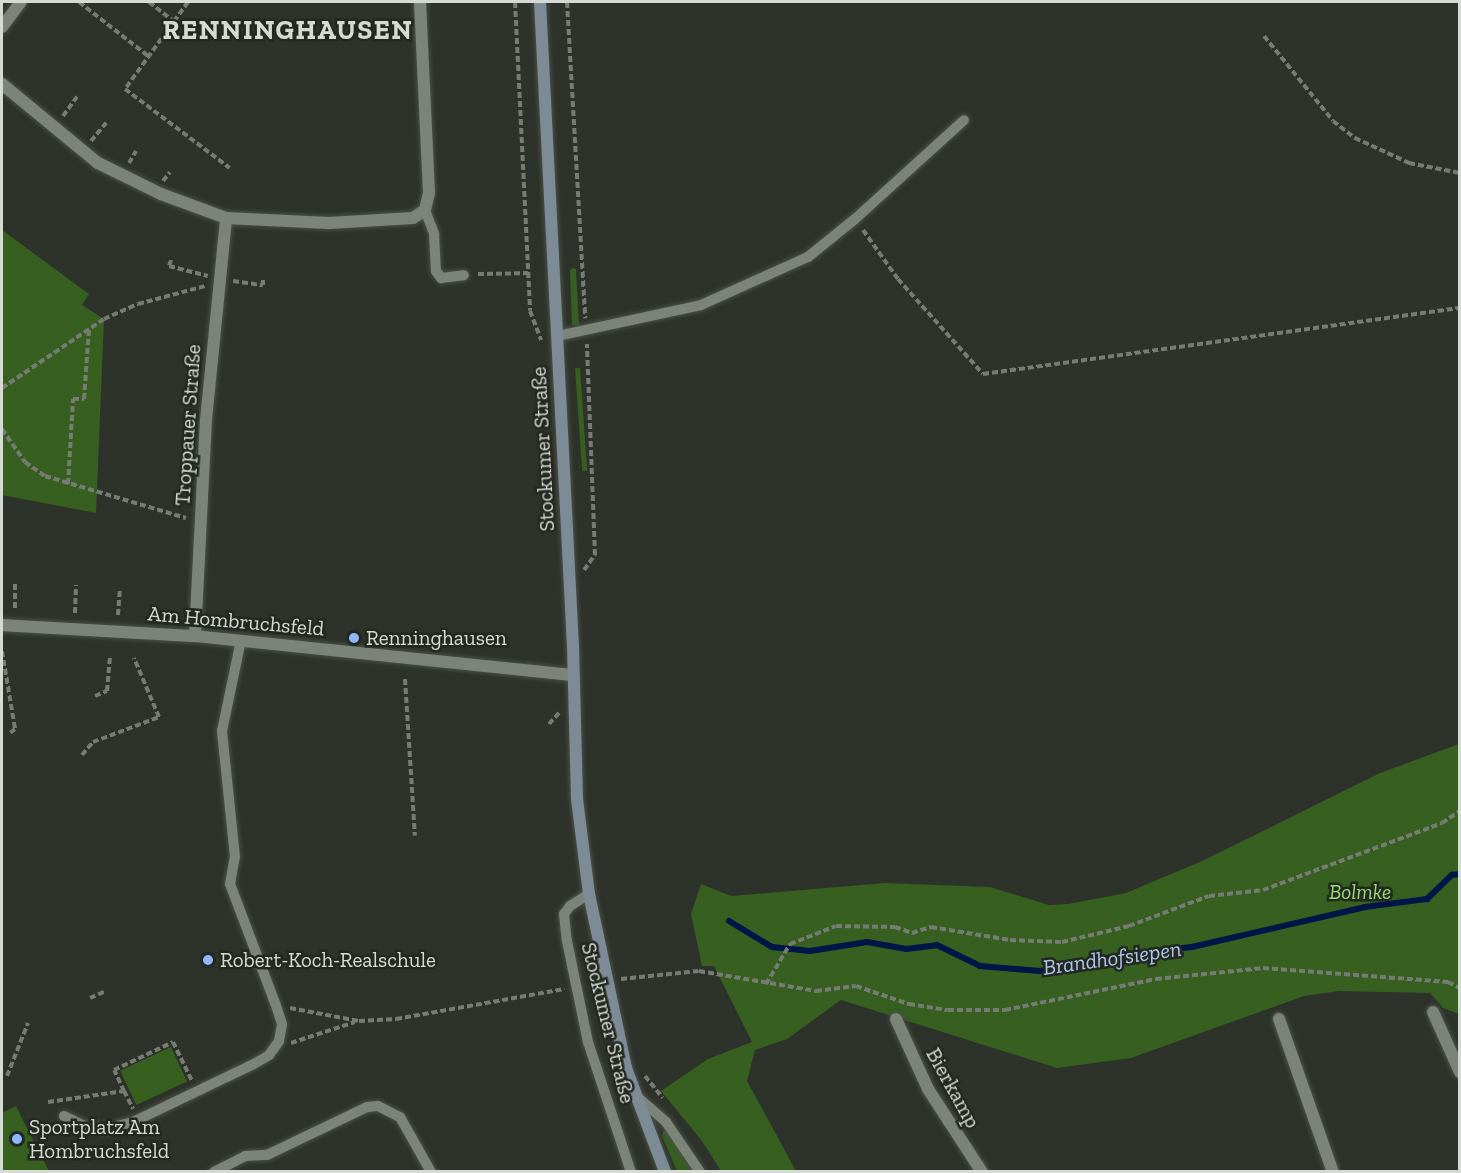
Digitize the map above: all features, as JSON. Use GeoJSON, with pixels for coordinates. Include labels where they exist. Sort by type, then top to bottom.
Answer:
{"type":"FeatureCollection","features":[{"type":"Feature","properties":{"kind":"main road","name":"Stockumer Straße"},"geometry":{"type":"LineString","coordinates":[[540,2],[577,799],[589,894],[633,1093],[665,1172]]}},
{"type":"Feature","properties":{"kind":"street"},"geometry":{"type":"LineString","coordinates":[[2,27],[21,2]]}},
{"type":"Feature","properties":{"kind":"street"},"geometry":{"type":"LineString","coordinates":[[2,84],[99,163],[161,194],[226,218],[329,223],[413,218],[425,210],[429,193],[420,2]]}},
{"type":"Feature","properties":{"kind":"street","name":"Troppauer Straße"},"geometry":{"type":"LineString","coordinates":[[195,636],[214,281],[226,218]]}},
{"type":"Feature","properties":{"kind":"street","name":"Am Hombruchsfeld"},"geometry":{"type":"LineString","coordinates":[[2,625],[241,640],[573,675]]}},
{"type":"Feature","properties":{"kind":"street"},"geometry":{"type":"LineString","coordinates":[[1434,1012],[1460,1072]]}},
{"type":"Feature","properties":{"kind":"street","name":"Bierkamp"},"geometry":{"type":"LineString","coordinates":[[896,1019],[928,1089],[982,1172]]}},
{"type":"Feature","properties":{"kind":"street"},"geometry":{"type":"LineString","coordinates":[[1279,1019],[1333,1172]]}},
{"type":"Feature","properties":{"kind":"lane"},"geometry":{"type":"LineString","coordinates":[[557,336],[700,305],[766,278],[808,256],[855,219],[964,120]]}},
{"type":"Feature","properties":{"kind":"lane"},"geometry":{"type":"LineString","coordinates":[[425,210],[434,234],[436,271],[441,278],[464,275]]}},
{"type":"Feature","properties":{"kind":"lane"},"geometry":{"type":"LineString","coordinates":[[64,1116],[97,1128],[135,1121],[252,1065],[273,1049],[282,1024],[230,884],[235,857],[222,731],[241,640]]}},
{"type":"Feature","properties":{"kind":"lane","name":"Stockumer Straße"},"geometry":{"type":"LineString","coordinates":[[589,894],[570,906],[564,914],[588,1042],[631,1172]]}},
{"type":"Feature","properties":{"kind":"lane"},"geometry":{"type":"LineString","coordinates":[[633,1093],[666,1122],[700,1172]]}},
{"type":"Feature","properties":{"kind":"lane"},"geometry":{"type":"LineString","coordinates":[[214,1172],[245,1156],[267,1155],[367,1107],[378,1106],[400,1117],[431,1172]]}},
{"type":"Feature","properties":{"kind":"path"},"geometry":{"type":"LineString","coordinates":[[79,2],[148,56]]}},
{"type":"Feature","properties":{"kind":"path"},"geometry":{"type":"LineString","coordinates":[[149,2],[173,21]]}},
{"type":"Feature","properties":{"kind":"path"},"geometry":{"type":"LineString","coordinates":[[188,2],[125,89],[230,168]]}},
{"type":"Feature","properties":{"kind":"path"},"geometry":{"type":"LineString","coordinates":[[515,2],[530,311]]}},
{"type":"Feature","properties":{"kind":"path"},"geometry":{"type":"LineString","coordinates":[[567,2],[595,555]]}},
{"type":"Feature","properties":{"kind":"path"},"geometry":{"type":"LineString","coordinates":[[122,36],[126,30]]}},
{"type":"Feature","properties":{"kind":"path"},"geometry":{"type":"LineString","coordinates":[[1264,36],[1334,121],[1355,138],[1409,163],[1460,173]]}},
{"type":"Feature","properties":{"kind":"path"},"geometry":{"type":"LineString","coordinates":[[54,127],[77,97]]}},
{"type":"Feature","properties":{"kind":"path"},"geometry":{"type":"LineString","coordinates":[[91,142],[108,121]]}},
{"type":"Feature","properties":{"kind":"path"},"geometry":{"type":"LineString","coordinates":[[127,165],[136,150]]}},
{"type":"Feature","properties":{"kind":"path"},"geometry":{"type":"LineString","coordinates":[[163,182],[170,171]]}},
{"type":"Feature","properties":{"kind":"path"},"geometry":{"type":"LineString","coordinates":[[855,219],[898,279],[983,374],[1460,308]]}},
{"type":"Feature","properties":{"kind":"path"},"geometry":{"type":"LineString","coordinates":[[171,260],[169,266],[214,281],[263,285],[263,280]]}},
{"type":"Feature","properties":{"kind":"path"},"geometry":{"type":"LineString","coordinates":[[464,275],[528,273]]}},
{"type":"Feature","properties":{"kind":"path"},"geometry":{"type":"LineString","coordinates":[[2,388],[89,330],[138,304],[214,281]]}},
{"type":"Feature","properties":{"kind":"path"},"geometry":{"type":"LineString","coordinates":[[68,484],[73,399],[84,399],[89,330]]}},
{"type":"Feature","properties":{"kind":"path"},"geometry":{"type":"LineString","coordinates":[[2,429],[25,462],[45,476],[193,520]]}},
{"type":"Feature","properties":{"kind":"path"},"geometry":{"type":"LineString","coordinates":[[15,582],[15,608]]}},
{"type":"Feature","properties":{"kind":"path"},"geometry":{"type":"LineString","coordinates":[[75,613],[76,585]]}},
{"type":"Feature","properties":{"kind":"path"},"geometry":{"type":"LineString","coordinates":[[118,615],[120,588]]}},
{"type":"Feature","properties":{"kind":"path"},"geometry":{"type":"LineString","coordinates":[[2,651],[15,729],[10,733]]}},
{"type":"Feature","properties":{"kind":"path"},"geometry":{"type":"LineString","coordinates":[[95,696],[107,691],[110,657]]}},
{"type":"Feature","properties":{"kind":"path"},"geometry":{"type":"LineString","coordinates":[[82,755],[93,742],[159,717],[134,658]]}},
{"type":"Feature","properties":{"kind":"path"},"geometry":{"type":"LineString","coordinates":[[405,679],[415,836]]}},
{"type":"Feature","properties":{"kind":"path"},"geometry":{"type":"LineString","coordinates":[[2,684],[7,682]]}},
{"type":"Feature","properties":{"kind":"path"},"geometry":{"type":"LineString","coordinates":[[549,724],[559,714]]}},
{"type":"Feature","properties":{"kind":"path"},"geometry":{"type":"LineString","coordinates":[[766,984],[790,944],[836,926],[895,927],[912,933],[931,927],[1010,940],[1062,942],[1129,926],[1209,896],[1263,890],[1442,823],[1460,811]]}},
{"type":"Feature","properties":{"kind":"path"},"geometry":{"type":"LineString","coordinates":[[624,979],[699,971],[816,991],[856,986],[926,1009],[948,1010],[1005,1010],[1156,979],[1263,968],[1448,982],[1460,988]]}},
{"type":"Feature","properties":{"kind":"path"},"geometry":{"type":"LineString","coordinates":[[275,1004],[359,1021],[396,1019],[576,987]]}},
{"type":"Feature","properties":{"kind":"path"},"geometry":{"type":"LineString","coordinates":[[90,998],[106,991]]}},
{"type":"Feature","properties":{"kind":"path"},"geometry":{"type":"LineString","coordinates":[[273,1049],[359,1021]]}},
{"type":"Feature","properties":{"kind":"path"},"geometry":{"type":"LineString","coordinates":[[7,1076],[28,1023]]}},
{"type":"Feature","properties":{"kind":"path"},"geometry":{"type":"LineString","coordinates":[[143,1105],[133,1110],[114,1070],[173,1042],[192,1082],[182,1086]]}},
{"type":"Feature","properties":{"kind":"path"},"geometry":{"type":"LineString","coordinates":[[48,1102],[124,1091]]}},
{"type":"Feature","properties":{"kind":"green space"},"geometry":{"type":"Polygon","coordinates":[[[2,230],[89,294],[82,305],[104,319],[96,513],[2,495],[2,230]]]}},
{"type":"Feature","properties":{"kind":"green space"},"geometry":{"type":"Polygon","coordinates":[[[576,269],[579,326],[572,325],[570,270],[576,269]]]}},
{"type":"Feature","properties":{"kind":"green space"},"geometry":{"type":"Polygon","coordinates":[[[575,368],[580,368],[587,471],[582,471],[575,368]]]}},
{"type":"Feature","properties":{"kind":"green space","name":"Bolmke"},"geometry":{"type":"Polygon","coordinates":[[[1459,744],[1459,1014],[1443,1008],[1430,993],[1339,991],[1304,996],[1131,1058],[1057,1068],[841,1000],[787,1039],[755,1050],[747,1081],[796,1171],[721,1171],[702,1141],[661,1091],[708,1059],[752,1042],[714,966],[702,966],[691,914],[701,884],[731,896],[885,883],[990,887],[1049,905],[1068,904],[1126,893],[1202,861],[1380,773],[1459,744]]]}},
{"type":"Feature","properties":{"kind":"green space"},"geometry":{"type":"Polygon","coordinates":[[[171,1047],[187,1081],[136,1105],[120,1071],[171,1047]]]}},
{"type":"Feature","properties":{"kind":"green space","name":"Sportplatz Am Hombruchsfeld"},"geometry":{"type":"Polygon","coordinates":[[[16,1106],[49,1171],[2,1171],[2,1113],[16,1106]]]}},
{"type":"Feature","properties":{"kind":"green space"},"geometry":{"type":"Polygon","coordinates":[[[664,1130],[669,1133],[692,1171],[677,1171],[662,1136],[664,1130]]]}},
{"type":"Feature","properties":{"kind":"waterway","name":"Brandhofsiepen"},"geometry":{"type":"LineString","coordinates":[[729,921],[772,947],[810,951],[867,942],[906,949],[937,945],[980,966],[1040,971],[1128,954],[1192,947],[1365,907],[1427,899],[1452,875],[1460,874]]}},
{"type":"Feature","properties":{"kind":"place","name":"Renninghausen"},"geometry":{"type":"Point","coordinates":[354,638]}},
{"type":"Feature","properties":{"kind":"place","name":"Robert-Koch-Realschule"},"geometry":{"type":"Point","coordinates":[208,960]}},
{"type":"Feature","properties":{"kind":"place","name":"Sportplatz Am Hombruchsfeld"},"geometry":{"type":"Point","coordinates":[17,1139]}},
{"type":"Feature","properties":{"kind":"district","name":"RENNINGHAUSEN"},"geometry":{"type":"Point","coordinates":[288,31]}}]}
